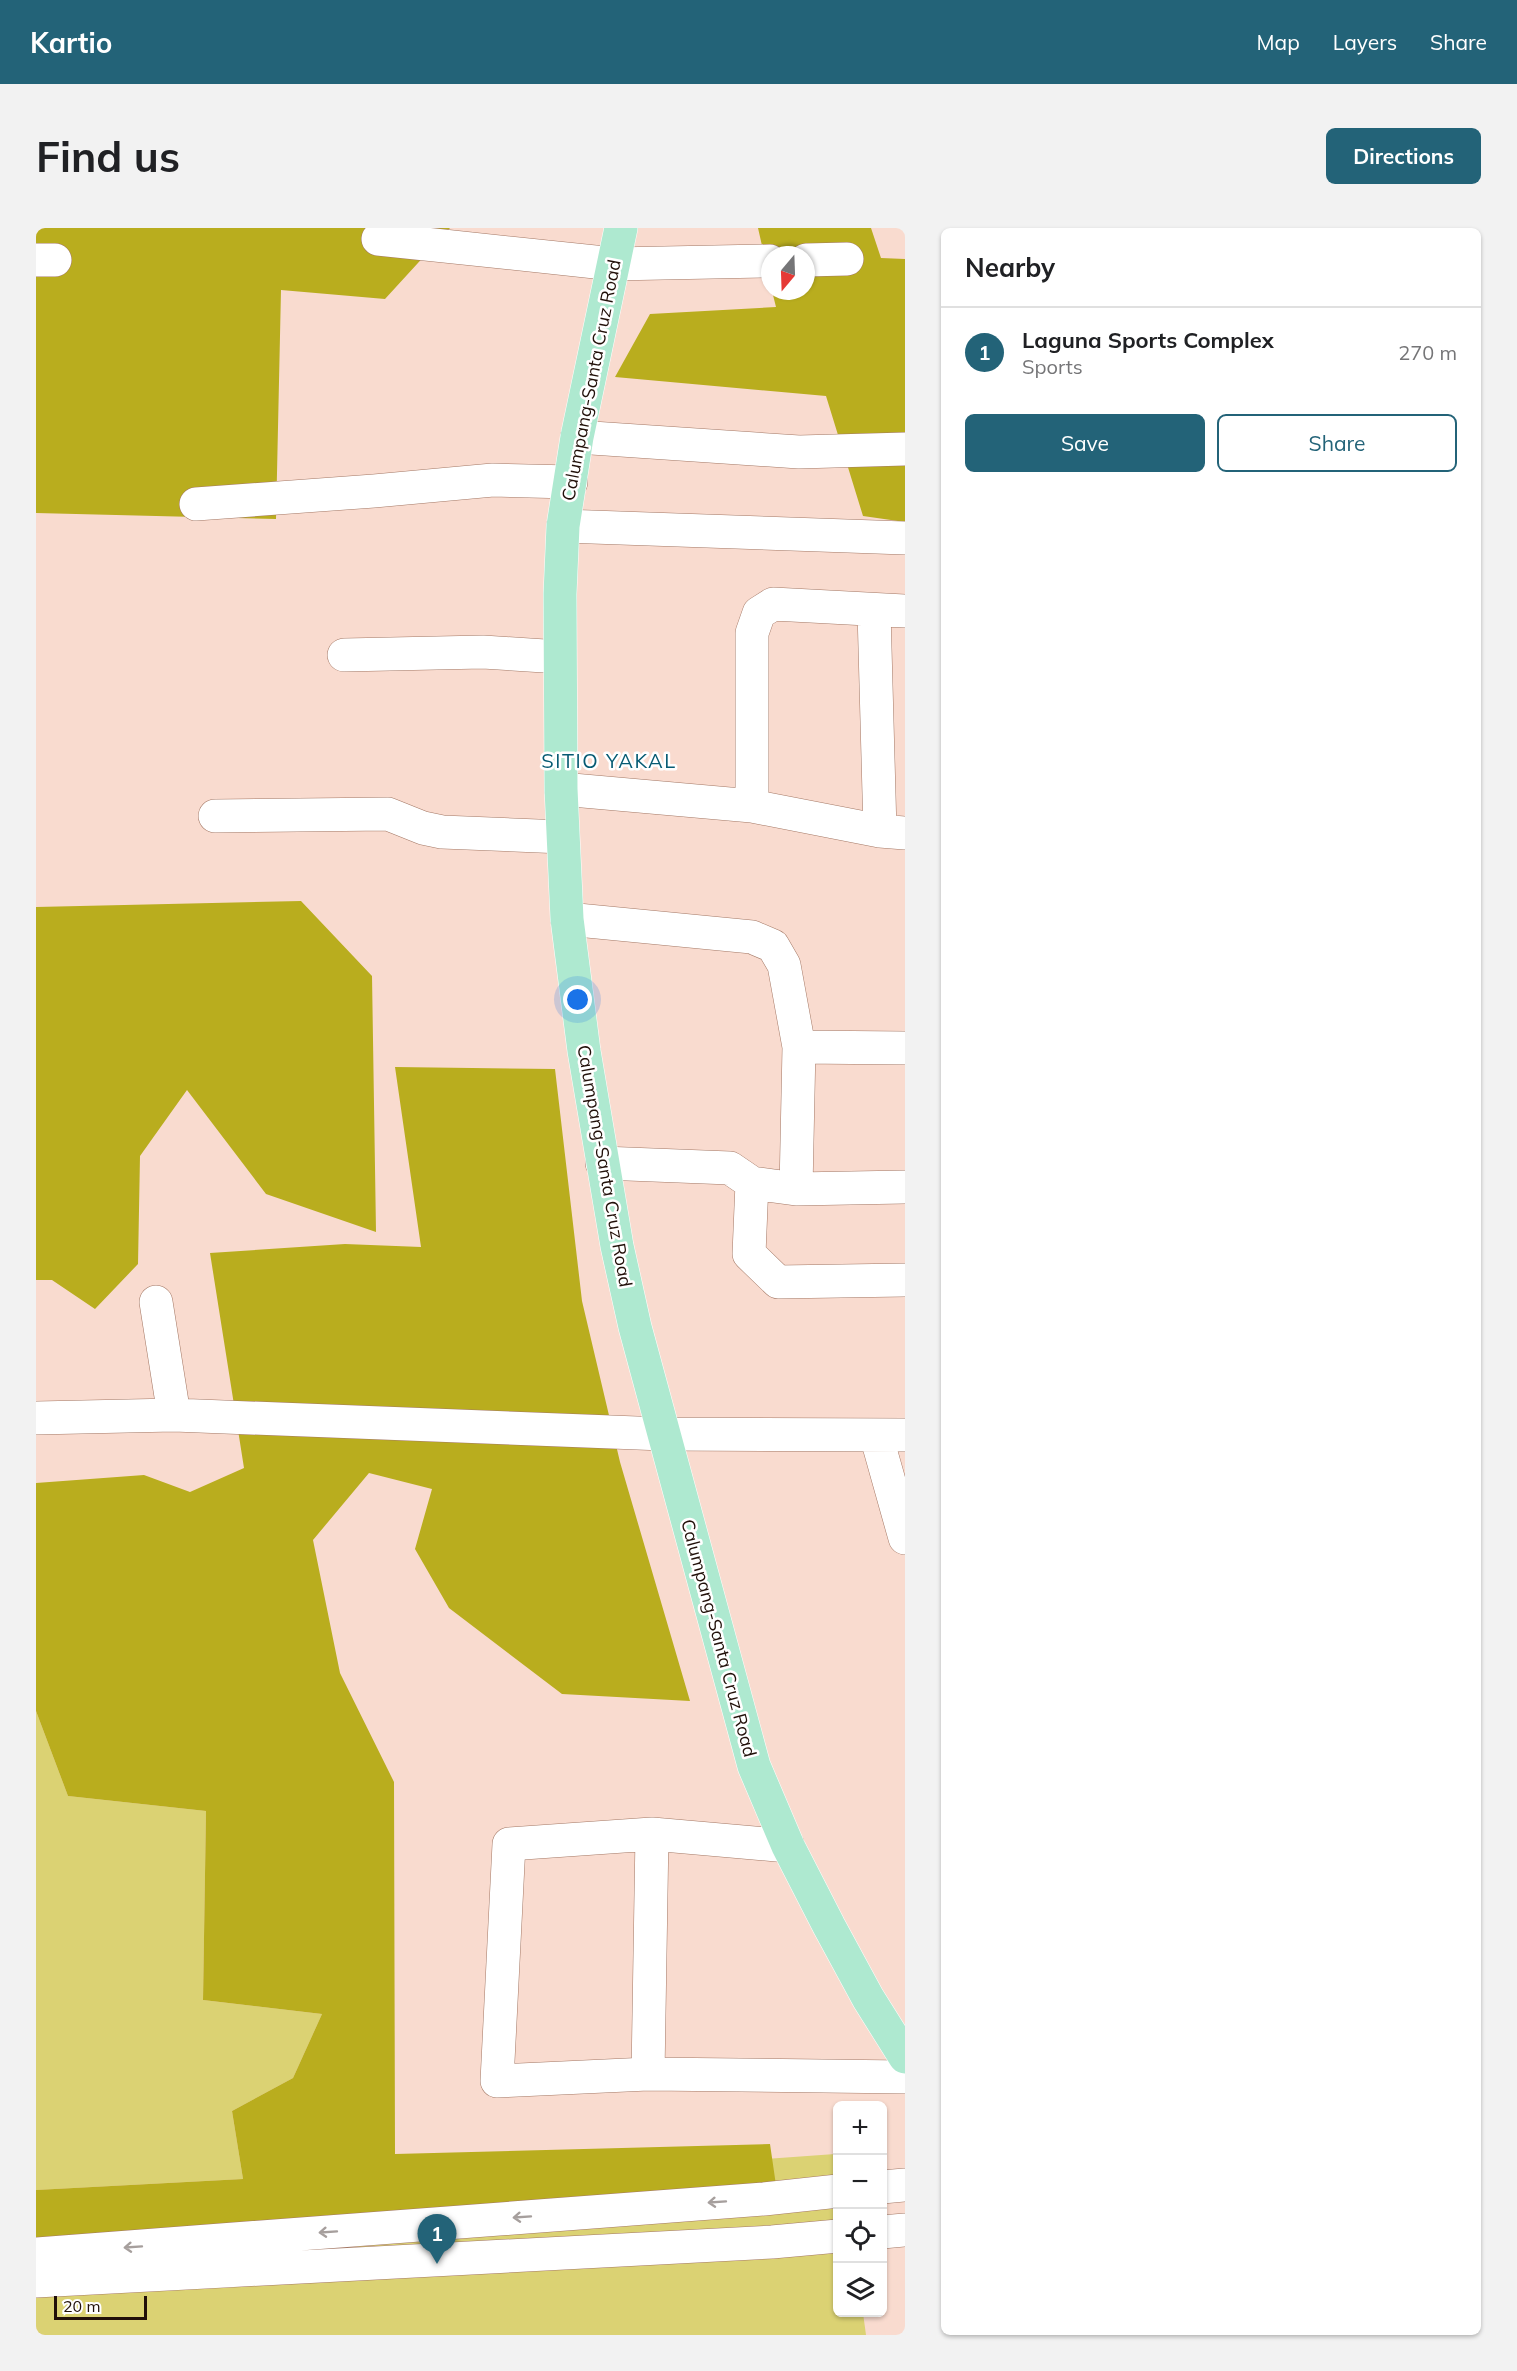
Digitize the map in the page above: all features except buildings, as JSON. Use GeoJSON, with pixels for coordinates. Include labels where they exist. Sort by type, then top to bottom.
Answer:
{"type":"FeatureCollection","features":[{"type":"Feature","properties":{"kind":"main road","name":"Calumpang-Santa Cruz Road"},"geometry":{"type":"LineString","coordinates":[[621,228],[577,437],[563,526],[560,594],[562,837],[567,919],[584,1051],[617,1246],[663,1434],[754,1766],[788,1846],[868,1998],[905,2057]]}},
{"type":"Feature","properties":{"kind":"street"},"geometry":{"type":"LineString","coordinates":[[378,239],[614,264],[761,261]]}},
{"type":"Feature","properties":{"kind":"street"},"geometry":{"type":"LineString","coordinates":[[815,260],[847,259]]}},
{"type":"Feature","properties":{"kind":"street"},"geometry":{"type":"LineString","coordinates":[[577,437],[799,452],[905,449]]}},
{"type":"Feature","properties":{"kind":"street"},"geometry":{"type":"LineString","coordinates":[[196,504],[494,480],[571,482]]}},
{"type":"Feature","properties":{"kind":"street"},"geometry":{"type":"LineString","coordinates":[[563,526],[905,538]]}},
{"type":"Feature","properties":{"kind":"street"},"geometry":{"type":"LineString","coordinates":[[561,789],[752,806],[892,832],[889,611],[773,604],[759,613],[752,633],[752,806]]}},
{"type":"Feature","properties":{"kind":"street"},"geometry":{"type":"LineString","coordinates":[[344,655],[483,652],[560,657]]}},
{"type":"Feature","properties":{"kind":"street"},"geometry":{"type":"LineString","coordinates":[[214,816],[388,814],[423,828],[442,832],[562,837]]}},
{"type":"Feature","properties":{"kind":"street"},"geometry":{"type":"LineString","coordinates":[[567,919],[752,937],[773,946],[784,965],[799,1047],[796,1189]]}},
{"type":"Feature","properties":{"kind":"street"},"geometry":{"type":"LineString","coordinates":[[799,1047],[905,1048]]}},
{"type":"Feature","properties":{"kind":"street"},"geometry":{"type":"LineString","coordinates":[[602,1162],[730,1168],[752,1183],[796,1189],[905,1187]]}},
{"type":"Feature","properties":{"kind":"street"},"geometry":{"type":"LineString","coordinates":[[752,1183],[749,1254],[778,1282],[905,1280]]}},
{"type":"Feature","properties":{"kind":"street"},"geometry":{"type":"LineString","coordinates":[[156,1302],[174,1415]]}},
{"type":"Feature","properties":{"kind":"street"},"geometry":{"type":"LineString","coordinates":[[36,1418],[174,1415],[663,1434],[890,1435],[905,1538]]}},
{"type":"Feature","properties":{"kind":"street"},"geometry":{"type":"LineString","coordinates":[[648,2074],[652,1834]]}},
{"type":"Feature","properties":{"kind":"street"},"geometry":{"type":"LineString","coordinates":[[788,1846],[652,1834],[509,1844],[497,2081],[648,2074],[905,2077]]}},
{"type":"Feature","properties":{"kind":"street"},"geometry":{"type":"LineString","coordinates":[[887,2187],[905,2185]]}},
{"type":"Feature","properties":{"kind":"street"},"geometry":{"type":"LineString","coordinates":[[36,2254],[764,2199],[833,2191]]}},
{"type":"Feature","properties":{"kind":"street"},"geometry":{"type":"LineString","coordinates":[[764,2199],[772,2242]]}},
{"type":"Feature","properties":{"kind":"street"},"geometry":{"type":"LineString","coordinates":[[887,2232],[905,2230]]}},
{"type":"Feature","properties":{"kind":"street"},"geometry":{"type":"LineString","coordinates":[[36,2281],[772,2242],[833,2236]]}},
{"type":"Feature","properties":{"kind":"shaded area"},"geometry":{"type":"Polygon","coordinates":[[[36,228],[450,228],[385,299],[281,290],[276,519],[36,513],[36,228]]]}},
{"type":"Feature","properties":{"kind":"shaded area"},"geometry":{"type":"Polygon","coordinates":[[[758,228],[871,228],[881,258],[905,259],[905,522],[863,516],[826,396],[615,377],[650,314],[776,307],[774,300],[815,300],[815,246],[762,246],[758,228]]]}},
{"type":"Feature","properties":{"kind":"shaded area"},"geometry":{"type":"Polygon","coordinates":[[[301,901],[372,976],[376,1232],[266,1194],[187,1090],[140,1156],[138,1264],[95,1309],[52,1280],[36,1280],[36,907],[301,901]]]}},
{"type":"Feature","properties":{"kind":"shaded area"},"geometry":{"type":"Polygon","coordinates":[[[395,1067],[555,1069],[582,1301],[620,1462],[690,1701],[562,1694],[449,1608],[415,1549],[432,1489],[369,1473],[313,1540],[340,1673],[394,1782],[395,2154],[770,2144],[778,2199],[36,2240],[36,2190],[243,2179],[232,2111],[293,2078],[322,2014],[203,2000],[206,1811],[68,1796],[36,1711],[36,1483],[144,1475],[190,1492],[244,1468],[210,1253],[345,1244],[421,1247],[395,1067]]]}},
{"type":"Feature","properties":{"kind":"shaded area"},"geometry":{"type":"Polygon","coordinates":[[[36,1711],[68,1796],[206,1811],[203,2000],[322,2014],[293,2078],[232,2111],[243,2179],[36,2190],[36,1711]]]}},
{"type":"Feature","properties":{"kind":"shaded area"},"geometry":{"type":"Polygon","coordinates":[[[833,2154],[833,2317],[864,2317],[866,2335],[36,2335],[36,2216],[327,2190],[833,2154]]]}},
{"type":"Feature","properties":{"kind":"place","name":"Laguna Sports Complex"},"geometry":{"type":"Point","coordinates":[437,2264]}},
{"type":"Feature","properties":{"kind":"district","name":"SITIO YAKAL"},"geometry":{"type":"Point","coordinates":[609,760]}}]}
